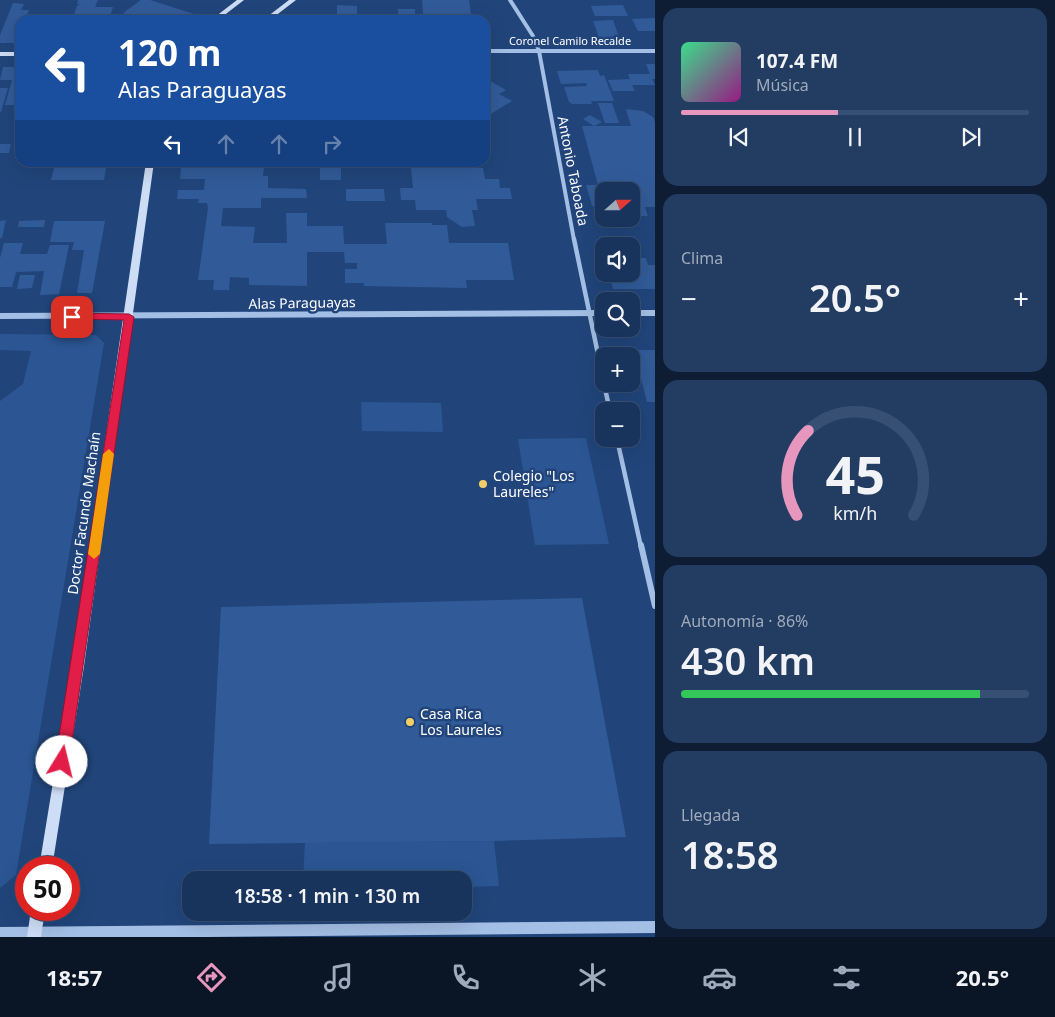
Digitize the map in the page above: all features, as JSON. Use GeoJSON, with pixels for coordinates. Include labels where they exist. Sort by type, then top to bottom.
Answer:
{"type":"FeatureCollection","features":[{"type":"Feature","properties":{"kind":"main road"},"geometry":{"type":"LineString","coordinates":[[221,15],[241,0]]}},
{"type":"Feature","properties":{"kind":"main road"},"geometry":{"type":"LineString","coordinates":[[273,15],[293,0]]}},
{"type":"Feature","properties":{"kind":"main road"},"geometry":{"type":"LineString","coordinates":[[0,54],[15,54]]}},
{"type":"Feature","properties":{"kind":"main road","name":"Doctor Facundo Machaín"},"geometry":{"type":"LineString","coordinates":[[47,856],[79,656],[149,167]]}},
{"type":"Feature","properties":{"kind":"main road"},"geometry":{"type":"LineString","coordinates":[[34,935],[36,921]]}},
{"type":"Feature","properties":{"kind":"street","name":"Antonio Taboada"},"geometry":{"type":"LineString","coordinates":[[510,0],[534,36],[539,51],[596,347]]}},
{"type":"Feature","properties":{"kind":"street","name":"Coronel Camilo Recalde"},"geometry":{"type":"LineString","coordinates":[[490,52],[655,51]]}},
{"type":"Feature","properties":{"kind":"street"},"geometry":{"type":"LineString","coordinates":[[640,313],[655,313]]}},
{"type":"Feature","properties":{"kind":"street","name":"Alas Paraguayas"},"geometry":{"type":"LineString","coordinates":[[0,316],[129,317],[595,314]]}},
{"type":"Feature","properties":{"kind":"street"},"geometry":{"type":"LineString","coordinates":[[619,447],[655,606]]}},
{"type":"Feature","properties":{"kind":"street"},"geometry":{"type":"LineString","coordinates":[[0,933],[34,935],[655,927]]}},
{"type":"Feature","properties":{"kind":"shaded area"},"geometry":{"type":"Polygon","coordinates":[[[0,334],[96,335],[104,343],[19,856],[15,856],[15,876],[0,888],[0,401],[23,384],[31,351],[0,350],[0,334]]]}},
{"type":"Feature","properties":{"kind":"shaded area"},"geometry":{"type":"Polygon","coordinates":[[[361,402],[441,403],[443,432],[362,431],[361,402]]]}},
{"type":"Feature","properties":{"kind":"shaded area"},"geometry":{"type":"Polygon","coordinates":[[[586,438],[609,544],[535,545],[518,439],[586,438]]]}},
{"type":"Feature","properties":{"kind":"shaded area"},"geometry":{"type":"Polygon","coordinates":[[[494,841],[499,886],[472,887],[472,871],[303,871],[305,843],[494,841]]]}},
{"type":"Feature","properties":{"kind":"building"},"geometry":{"type":"Polygon","coordinates":[[[78,0],[98,0],[95,7],[113,7],[111,15],[74,15],[77,6],[80,4],[77,4],[78,0]]]}},
{"type":"Feature","properties":{"kind":"building"},"geometry":{"type":"Polygon","coordinates":[[[141,0],[150,0],[194,14],[129,15],[123,13],[141,0]]]}},
{"type":"Feature","properties":{"kind":"building"},"geometry":{"type":"Polygon","coordinates":[[[422,0],[469,0],[471,15],[423,14],[422,0]]]}},
{"type":"Feature","properties":{"kind":"building"},"geometry":{"type":"Polygon","coordinates":[[[13,3],[24,4],[21,10],[29,10],[27,15],[15,15],[15,43],[0,43],[0,35],[13,3]]]}},
{"type":"Feature","properties":{"kind":"building"},"geometry":{"type":"Polygon","coordinates":[[[337,5],[357,6],[357,15],[337,15],[337,5]]]}},
{"type":"Feature","properties":{"kind":"building"},"geometry":{"type":"Polygon","coordinates":[[[623,5],[628,16],[595,16],[591,6],[623,5]]]}},
{"type":"Feature","properties":{"kind":"building"},"geometry":{"type":"Polygon","coordinates":[[[398,9],[415,9],[415,15],[398,15],[398,9]]]}},
{"type":"Feature","properties":{"kind":"building"},"geometry":{"type":"Polygon","coordinates":[[[655,18],[655,31],[638,31],[632,19],[655,18]]]}},
{"type":"Feature","properties":{"kind":"building"},"geometry":{"type":"Polygon","coordinates":[[[613,20],[620,40],[600,40],[593,21],[613,20]]]}},
{"type":"Feature","properties":{"kind":"building"},"geometry":{"type":"Polygon","coordinates":[[[646,64],[655,64],[655,79],[652,79],[655,85],[632,85],[635,91],[613,91],[608,80],[630,79],[628,74],[650,74],[646,64]]]}},
{"type":"Feature","properties":{"kind":"building"},"geometry":{"type":"Polygon","coordinates":[[[3,67],[15,67],[15,105],[5,105],[12,80],[0,80],[3,67]]]}},
{"type":"Feature","properties":{"kind":"building"},"geometry":{"type":"Polygon","coordinates":[[[598,70],[600,76],[604,75],[614,101],[591,101],[592,104],[572,104],[569,102],[564,87],[587,86],[586,83],[561,84],[557,71],[598,70]]]}},
{"type":"Feature","properties":{"kind":"building"},"geometry":{"type":"Polygon","coordinates":[[[490,81],[506,90],[499,94],[512,101],[490,114],[490,81]]]}},
{"type":"Feature","properties":{"kind":"building"},"geometry":{"type":"Polygon","coordinates":[[[0,88],[8,88],[1,112],[0,112],[0,88]]]}},
{"type":"Feature","properties":{"kind":"building"},"geometry":{"type":"Polygon","coordinates":[[[598,103],[612,103],[619,123],[605,123],[598,103]]]}},
{"type":"Feature","properties":{"kind":"building"},"geometry":{"type":"Polygon","coordinates":[[[626,109],[643,111],[653,117],[655,122],[655,207],[645,207],[648,216],[640,216],[640,182],[597,182],[582,126],[631,126],[626,109]]]}},
{"type":"Feature","properties":{"kind":"building"},"geometry":{"type":"Polygon","coordinates":[[[590,115],[602,122],[594,126],[583,119],[590,115]]]}},
{"type":"Feature","properties":{"kind":"building"},"geometry":{"type":"Polygon","coordinates":[[[0,144],[11,144],[9,153],[0,153],[0,144]]]}},
{"type":"Feature","properties":{"kind":"building"},"geometry":{"type":"Polygon","coordinates":[[[320,167],[341,167],[341,180],[320,180],[320,167]]]}},
{"type":"Feature","properties":{"kind":"building"},"geometry":{"type":"Polygon","coordinates":[[[54,168],[106,168],[104,180],[51,180],[54,168]]]}},
{"type":"Feature","properties":{"kind":"building"},"geometry":{"type":"Polygon","coordinates":[[[181,168],[264,168],[263,176],[268,176],[268,188],[306,189],[307,198],[261,198],[261,208],[223,208],[221,226],[255,227],[253,243],[287,243],[286,213],[307,213],[307,226],[343,226],[344,244],[387,244],[385,223],[432,223],[432,225],[447,225],[449,243],[508,243],[514,280],[466,280],[467,288],[364,286],[364,283],[345,283],[345,269],[357,269],[357,263],[345,263],[344,252],[307,252],[307,286],[249,285],[249,278],[230,277],[229,290],[213,290],[214,280],[198,280],[208,208],[207,203],[198,203],[199,199],[177,199],[178,190],[204,190],[205,179],[180,179],[181,168]]]}},
{"type":"Feature","properties":{"kind":"building"},"geometry":{"type":"Polygon","coordinates":[[[411,168],[483,168],[485,179],[499,179],[500,188],[510,188],[512,199],[476,199],[478,210],[472,210],[475,226],[462,227],[447,217],[446,210],[416,210],[415,200],[401,200],[400,188],[413,188],[411,168]]]}},
{"type":"Feature","properties":{"kind":"building"},"geometry":{"type":"Polygon","coordinates":[[[586,185],[595,185],[595,206],[592,206],[586,185]]]}},
{"type":"Feature","properties":{"kind":"building"},"geometry":{"type":"Polygon","coordinates":[[[346,189],[384,189],[385,201],[346,201],[346,189]]]}},
{"type":"Feature","properties":{"kind":"building"},"geometry":{"type":"Polygon","coordinates":[[[6,220],[2,238],[0,238],[0,221],[6,220]]]}},
{"type":"Feature","properties":{"kind":"building"},"geometry":{"type":"Polygon","coordinates":[[[45,220],[44,227],[18,227],[19,221],[45,220]]]}},
{"type":"Feature","properties":{"kind":"building"},"geometry":{"type":"Polygon","coordinates":[[[54,221],[105,221],[92,293],[77,293],[84,250],[72,250],[74,242],[50,242],[54,221]]]}},
{"type":"Feature","properties":{"kind":"building"},"geometry":{"type":"Polygon","coordinates":[[[4,243],[23,243],[20,254],[47,254],[50,245],[69,245],[59,294],[40,295],[44,271],[16,272],[12,287],[0,287],[0,258],[4,243]]]}},
{"type":"Feature","properties":{"kind":"building"},"geometry":{"type":"Polygon","coordinates":[[[640,258],[646,258],[648,265],[655,265],[655,289],[613,289],[611,282],[640,282],[640,258]]]}},
{"type":"Feature","properties":{"kind":"building"},"geometry":{"type":"Polygon","coordinates":[[[20,275],[35,275],[32,288],[17,289],[20,275]]]}},
{"type":"Feature","properties":{"kind":"building"},"geometry":{"type":"Polygon","coordinates":[[[640,350],[655,350],[655,402],[647,402],[640,374],[640,350]]]}},
{"type":"Feature","properties":{"kind":"building","name":"Casa Rica Los Laureles"},"geometry":{"type":"Polygon","coordinates":[[[582,598],[626,837],[494,841],[209,844],[221,607],[582,598]]]}},
{"type":"Feature","properties":{"kind":"slow traffic"},"geometry":{"type":"LineString","coordinates":[[94,554],[109,454]]}},
{"type":"Feature","properties":{"kind":"place","name":"Colegio \"Los Laureles\""},"geometry":{"type":"Point","coordinates":[483,484]}},
{"type":"Feature","properties":{"kind":"place","name":"Casa Rica Los Laureles"},"geometry":{"type":"Point","coordinates":[410,722]}},
{"type":"Feature","properties":{"kind":"route"},"geometry":{"type":"LineString","coordinates":[[62,762],[78,666],[129,317],[72,317]]}}]}
